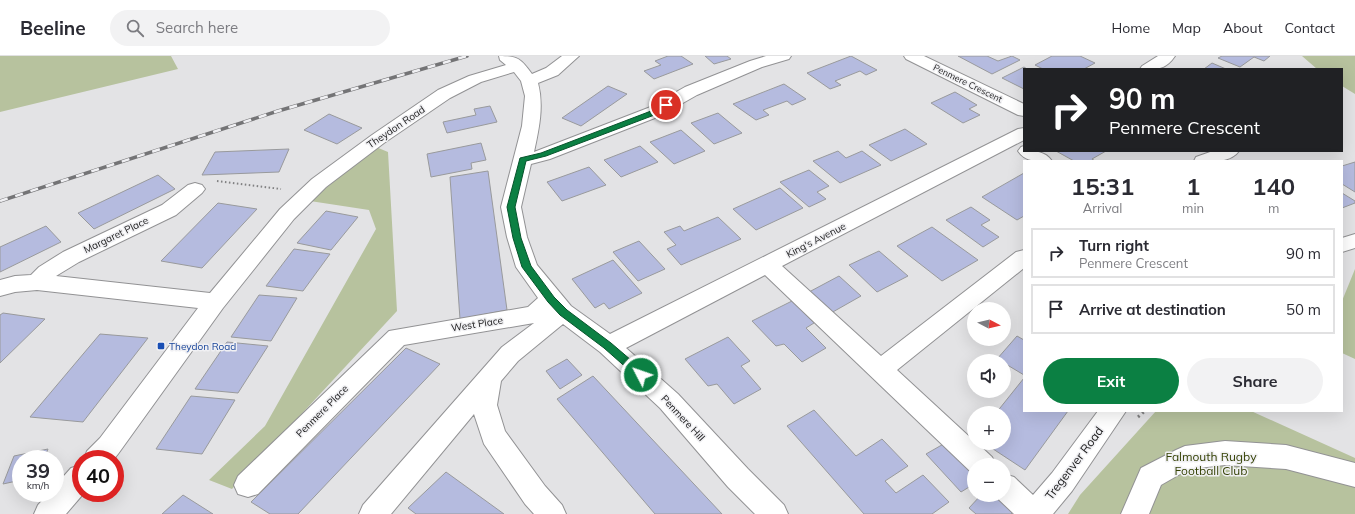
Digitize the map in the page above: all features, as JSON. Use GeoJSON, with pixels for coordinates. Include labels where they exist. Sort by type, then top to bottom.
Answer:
{"type":"FeatureCollection","features":[{"type":"Feature","properties":{"kind":"street","name":"Theydon Road"},"geometry":{"type":"LineString","coordinates":[[106,450],[215,302],[287,214],[319,183],[378,139],[444,94],[475,79],[517,68],[539,78],[555,70],[571,56]]}},
{"type":"Feature","properties":{"kind":"street"},"geometry":{"type":"LineString","coordinates":[[522,160],[544,155],[654,112],[691,91],[756,64],[783,56]]}},
{"type":"Feature","properties":{"kind":"street","name":"Penmere Crescent"},"geometry":{"type":"LineString","coordinates":[[912,56],[1023,111]]}},
{"type":"Feature","properties":{"kind":"street"},"geometry":{"type":"LineString","coordinates":[[1150,68],[1161,62],[1167,56]]}},
{"type":"Feature","properties":{"kind":"street","name":"Penmere Hill"},"geometry":{"type":"LineString","coordinates":[[517,68],[533,96],[531,126],[511,207],[517,238],[526,267],[557,306],[608,346],[669,401],[738,478],[774,514]]}},
{"type":"Feature","properties":{"kind":"street","name":"King's Avenue"},"geometry":{"type":"LineString","coordinates":[[608,346],[767,265],[1019,141]]}},
{"type":"Feature","properties":{"kind":"street"},"geometry":{"type":"LineString","coordinates":[[1029,152],[1041,160]]}},
{"type":"Feature","properties":{"kind":"street"},"geometry":{"type":"LineString","coordinates":[[1206,160],[1227,152]]}},
{"type":"Feature","properties":{"kind":"street","name":"Margaret Place"},"geometry":{"type":"LineString","coordinates":[[37,282],[47,272],[71,257],[169,210],[195,189]]}},
{"type":"Feature","properties":{"kind":"street"},"geometry":{"type":"LineString","coordinates":[[1343,245],[1355,241]]}},
{"type":"Feature","properties":{"kind":"street"},"geometry":{"type":"LineString","coordinates":[[880,370],[1023,258]]}},
{"type":"Feature","properties":{"kind":"street"},"geometry":{"type":"LineString","coordinates":[[767,265],[974,458]]}},
{"type":"Feature","properties":{"kind":"street"},"geometry":{"type":"LineString","coordinates":[[0,288],[15,284],[37,282],[215,302]]}},
{"type":"Feature","properties":{"kind":"street"},"geometry":{"type":"LineString","coordinates":[[373,514],[510,354],[557,306]]}},
{"type":"Feature","properties":{"kind":"street","name":"West Place"},"geometry":{"type":"LineString","coordinates":[[397,337],[534,314],[557,306]]}},
{"type":"Feature","properties":{"kind":"street","name":"Penmere Place"},"geometry":{"type":"LineString","coordinates":[[248,485],[397,337]]}},
{"type":"Feature","properties":{"kind":"street"},"geometry":{"type":"LineString","coordinates":[[489,378],[484,405],[493,436],[535,495],[552,514]]}},
{"type":"Feature","properties":{"kind":"street","name":"Tregenver Road"},"geometry":{"type":"LineString","coordinates":[[1034,514],[1062,482],[1112,412]]}},
{"type":"Feature","properties":{"kind":"street"},"geometry":{"type":"LineString","coordinates":[[1135,514],[1151,477],[1185,458],[1225,453],[1286,457],[1355,475]]}},
{"type":"Feature","properties":{"kind":"street"},"geometry":{"type":"LineString","coordinates":[[48,514],[72,487]]}},
{"type":"Feature","properties":{"kind":"street"},"geometry":{"type":"LineString","coordinates":[[1011,493],[1034,514]]}},
{"type":"Feature","properties":{"kind":"path"},"geometry":{"type":"LineString","coordinates":[[195,189],[211,180],[309,192]]}},
{"type":"Feature","properties":{"kind":"green space"},"geometry":{"type":"Polygon","coordinates":[[[0,56],[171,56],[178,69],[0,112],[0,56]]]}},
{"type":"Feature","properties":{"kind":"green space"},"geometry":{"type":"Polygon","coordinates":[[[1302,56],[1355,56],[1355,94],[1343,87],[1343,68],[1316,68],[1302,56]]]}},
{"type":"Feature","properties":{"kind":"green space"},"geometry":{"type":"Polygon","coordinates":[[[376,147],[388,152],[397,311],[232,489],[209,480],[265,426],[376,229],[369,210],[310,201],[376,147]]]}},
{"type":"Feature","properties":{"kind":"green space"},"geometry":{"type":"Polygon","coordinates":[[[1355,269],[1355,359],[1343,353],[1343,299],[1355,269]]]}},
{"type":"Feature","properties":{"kind":"green space","name":"Falmouth Rugby Football Club"},"geometry":{"type":"Polygon","coordinates":[[[1155,412],[1253,412],[1355,458],[1355,514],[1068,514],[1080,495],[1155,412]]]}},
{"type":"Feature","properties":{"kind":"building"},"geometry":{"type":"Polygon","coordinates":[[[668,56],[681,56],[693,64],[654,79],[644,71],[661,65],[655,61],[668,56]]]}},
{"type":"Feature","properties":{"kind":"building"},"geometry":{"type":"Polygon","coordinates":[[[705,56],[727,56],[731,59],[714,64],[705,56]]]}},
{"type":"Feature","properties":{"kind":"building"},"geometry":{"type":"Polygon","coordinates":[[[851,56],[877,70],[866,75],[860,71],[835,81],[841,85],[830,89],[807,73],[851,56]]]}},
{"type":"Feature","properties":{"kind":"building"},"geometry":{"type":"Polygon","coordinates":[[[958,56],[987,56],[998,61],[1012,56],[1020,60],[992,74],[958,56]]]}},
{"type":"Feature","properties":{"kind":"building"},"geometry":{"type":"Polygon","coordinates":[[[1052,56],[1080,56],[1095,63],[1086,68],[1041,68],[1035,65],[1052,56]]]}},
{"type":"Feature","properties":{"kind":"building"},"geometry":{"type":"Polygon","coordinates":[[[1222,56],[1270,56],[1264,61],[1254,57],[1240,67],[1218,58],[1222,56]]]}},
{"type":"Feature","properties":{"kind":"building"},"geometry":{"type":"Polygon","coordinates":[[[1212,63],[1224,68],[1205,68],[1212,63]]]}},
{"type":"Feature","properties":{"kind":"building"},"geometry":{"type":"Polygon","coordinates":[[[1024,67],[1026,68],[1023,68],[1023,88],[1002,78],[1024,67]]]}},
{"type":"Feature","properties":{"kind":"building"},"geometry":{"type":"Polygon","coordinates":[[[784,84],[806,99],[792,105],[787,101],[763,110],[769,115],[756,120],[733,104],[784,84]]]}},
{"type":"Feature","properties":{"kind":"building"},"geometry":{"type":"Polygon","coordinates":[[[608,86],[627,94],[581,126],[562,118],[608,86]]]}},
{"type":"Feature","properties":{"kind":"building"},"geometry":{"type":"Polygon","coordinates":[[[955,92],[977,105],[969,109],[980,115],[963,123],[931,103],[955,92]]]}},
{"type":"Feature","properties":{"kind":"building"},"geometry":{"type":"Polygon","coordinates":[[[490,106],[497,122],[447,133],[443,122],[476,115],[474,109],[490,106]]]}},
{"type":"Feature","properties":{"kind":"building"},"geometry":{"type":"Polygon","coordinates":[[[718,113],[742,133],[714,144],[691,123],[718,113]]]}},
{"type":"Feature","properties":{"kind":"building"},"geometry":{"type":"Polygon","coordinates":[[[329,114],[362,128],[337,144],[304,130],[329,114]]]}},
{"type":"Feature","properties":{"kind":"building"},"geometry":{"type":"Polygon","coordinates":[[[905,129],[927,144],[891,161],[869,145],[905,129]]]}},
{"type":"Feature","properties":{"kind":"building"},"geometry":{"type":"Polygon","coordinates":[[[681,130],[705,151],[674,164],[650,142],[681,130]]]}},
{"type":"Feature","properties":{"kind":"building"},"geometry":{"type":"Polygon","coordinates":[[[481,143],[486,160],[471,163],[472,169],[431,177],[427,154],[481,143]]]}},
{"type":"Feature","properties":{"kind":"building"},"geometry":{"type":"Polygon","coordinates":[[[640,146],[658,162],[621,177],[604,160],[640,146]]]}},
{"type":"Feature","properties":{"kind":"building"},"geometry":{"type":"Polygon","coordinates":[[[289,149],[279,172],[202,175],[215,152],[289,149]]]}},
{"type":"Feature","properties":{"kind":"building"},"geometry":{"type":"Polygon","coordinates":[[[838,151],[846,158],[862,151],[881,165],[840,183],[813,161],[838,151]]]}},
{"type":"Feature","properties":{"kind":"building"},"geometry":{"type":"Polygon","coordinates":[[[1058,152],[1104,152],[1092,159],[1094,160],[1072,160],[1058,152]]]}},
{"type":"Feature","properties":{"kind":"building"},"geometry":{"type":"Polygon","coordinates":[[[1355,162],[1355,192],[1343,185],[1343,166],[1355,162]]]}},
{"type":"Feature","properties":{"kind":"building"},"geometry":{"type":"Polygon","coordinates":[[[589,167],[606,185],[562,201],[547,182],[589,167]]]}},
{"type":"Feature","properties":{"kind":"building"},"geometry":{"type":"Polygon","coordinates":[[[809,170],[829,186],[817,192],[826,199],[809,207],[780,182],[809,170]]]}},
{"type":"Feature","properties":{"kind":"building"},"geometry":{"type":"Polygon","coordinates":[[[488,171],[507,310],[460,319],[450,177],[488,171]]]}},
{"type":"Feature","properties":{"kind":"building"},"geometry":{"type":"Polygon","coordinates":[[[1023,174],[1023,217],[1017,220],[982,197],[1023,174]]]}},
{"type":"Feature","properties":{"kind":"building"},"geometry":{"type":"Polygon","coordinates":[[[158,175],[175,189],[94,229],[78,213],[158,175]]]}},
{"type":"Feature","properties":{"kind":"building"},"geometry":{"type":"Polygon","coordinates":[[[780,188],[803,208],[756,230],[733,209],[780,188]]]}},
{"type":"Feature","properties":{"kind":"building"},"geometry":{"type":"Polygon","coordinates":[[[1343,194],[1355,201],[1355,203],[1343,208],[1343,194]]]}},
{"type":"Feature","properties":{"kind":"building"},"geometry":{"type":"Polygon","coordinates":[[[218,203],[257,209],[202,268],[161,261],[218,203]]]}},
{"type":"Feature","properties":{"kind":"building"},"geometry":{"type":"Polygon","coordinates":[[[971,207],[990,220],[981,225],[999,237],[983,247],[946,220],[971,207]]]}},
{"type":"Feature","properties":{"kind":"building"},"geometry":{"type":"Polygon","coordinates":[[[326,211],[358,217],[331,250],[297,243],[326,211]]]}},
{"type":"Feature","properties":{"kind":"building"},"geometry":{"type":"Polygon","coordinates":[[[718,217],[741,239],[681,265],[667,249],[676,245],[664,232],[680,226],[684,231],[718,217]]]}},
{"type":"Feature","properties":{"kind":"building"},"geometry":{"type":"Polygon","coordinates":[[[46,226],[61,242],[0,272],[0,247],[46,226]]]}},
{"type":"Feature","properties":{"kind":"building"},"geometry":{"type":"Polygon","coordinates":[[[932,227],[978,260],[942,281],[897,246],[932,227]]]}},
{"type":"Feature","properties":{"kind":"building"},"geometry":{"type":"Polygon","coordinates":[[[639,241],[665,269],[638,281],[613,252],[639,241]]]}},
{"type":"Feature","properties":{"kind":"building"},"geometry":{"type":"Polygon","coordinates":[[[294,249],[330,254],[303,291],[266,286],[294,249]]]}},
{"type":"Feature","properties":{"kind":"building"},"geometry":{"type":"Polygon","coordinates":[[[879,251],[908,276],[877,292],[849,265],[879,251]]]}},
{"type":"Feature","properties":{"kind":"building"},"geometry":{"type":"Polygon","coordinates":[[[613,260],[642,293],[609,309],[604,303],[595,308],[572,279],[613,260]]]}},
{"type":"Feature","properties":{"kind":"building"},"geometry":{"type":"Polygon","coordinates":[[[839,276],[861,296],[831,313],[809,292],[839,276]]]}},
{"type":"Feature","properties":{"kind":"building"},"geometry":{"type":"Polygon","coordinates":[[[259,295],[297,298],[271,341],[231,337],[259,295]]]}},
{"type":"Feature","properties":{"kind":"building"},"geometry":{"type":"Polygon","coordinates":[[[792,301],[814,323],[806,328],[826,348],[802,362],[784,344],[776,346],[752,321],[792,301]]]}},
{"type":"Feature","properties":{"kind":"building"},"geometry":{"type":"Polygon","coordinates":[[[3,313],[45,319],[0,363],[0,315],[3,313]]]}},
{"type":"Feature","properties":{"kind":"building"},"geometry":{"type":"Polygon","coordinates":[[[100,334],[148,338],[83,422],[30,417],[100,334]]]}},
{"type":"Feature","properties":{"kind":"building"},"geometry":{"type":"Polygon","coordinates":[[[1017,336],[1023,339],[1023,374],[1011,367],[1011,354],[1001,354],[1008,346],[1011,346],[1011,343],[1017,336]]]}},
{"type":"Feature","properties":{"kind":"building"},"geometry":{"type":"Polygon","coordinates":[[[728,337],[750,361],[741,366],[761,389],[734,404],[717,384],[708,386],[685,359],[728,337]]]}},
{"type":"Feature","properties":{"kind":"building"},"geometry":{"type":"Polygon","coordinates":[[[227,342],[268,346],[238,393],[195,389],[227,342]]]}},
{"type":"Feature","properties":{"kind":"building"},"geometry":{"type":"Polygon","coordinates":[[[406,348],[440,364],[298,514],[270,514],[251,502],[406,348]]]}},
{"type":"Feature","properties":{"kind":"building"},"geometry":{"type":"Polygon","coordinates":[[[567,359],[582,375],[560,389],[546,371],[567,359]]]}},
{"type":"Feature","properties":{"kind":"building"},"geometry":{"type":"Polygon","coordinates":[[[593,376],[722,514],[655,514],[557,399],[593,376]]]}},
{"type":"Feature","properties":{"kind":"building"},"geometry":{"type":"Polygon","coordinates":[[[1023,379],[1023,412],[1067,412],[1025,470],[1011,461],[1011,458],[1007,458],[995,450],[1011,450],[1011,406],[1002,406],[1008,398],[1011,398],[1011,394],[1023,379]]]}},
{"type":"Feature","properties":{"kind":"building"},"geometry":{"type":"Polygon","coordinates":[[[191,396],[235,400],[202,454],[156,449],[191,396]]]}},
{"type":"Feature","properties":{"kind":"building"},"geometry":{"type":"Polygon","coordinates":[[[814,410],[856,456],[882,439],[908,466],[885,481],[896,493],[923,475],[949,502],[932,514],[864,514],[787,426],[814,410]]]}},
{"type":"Feature","properties":{"kind":"building"},"geometry":{"type":"Polygon","coordinates":[[[947,442],[967,463],[967,488],[961,492],[926,454],[947,442]]]}},
{"type":"Feature","properties":{"kind":"building"},"geometry":{"type":"Polygon","coordinates":[[[12,461],[12,482],[3,484],[12,461]]]}},
{"type":"Feature","properties":{"kind":"building"},"geometry":{"type":"Polygon","coordinates":[[[446,472],[504,514],[416,514],[408,508],[446,472]]]}},
{"type":"Feature","properties":{"kind":"building"},"geometry":{"type":"Polygon","coordinates":[[[183,495],[213,514],[162,514],[183,495]]]}},
{"type":"Feature","properties":{"kind":"building"},"geometry":{"type":"Polygon","coordinates":[[[975,502],[1008,502],[1016,509],[1011,514],[976,514],[969,508],[975,502]]]}},
{"type":"Feature","properties":{"kind":"railway"},"geometry":{"type":"LineString","coordinates":[[0,201],[278,111],[467,56]]}},
{"type":"Feature","properties":{"kind":"place","name":"Theydon Road"},"geometry":{"type":"Point","coordinates":[161,346]}},
{"type":"Feature","properties":{"kind":"route"},"geometry":{"type":"LineString","coordinates":[[641,375],[608,346],[563,312],[526,267],[517,238],[511,207],[522,160],[544,155],[654,112],[666,105]]}}]}
